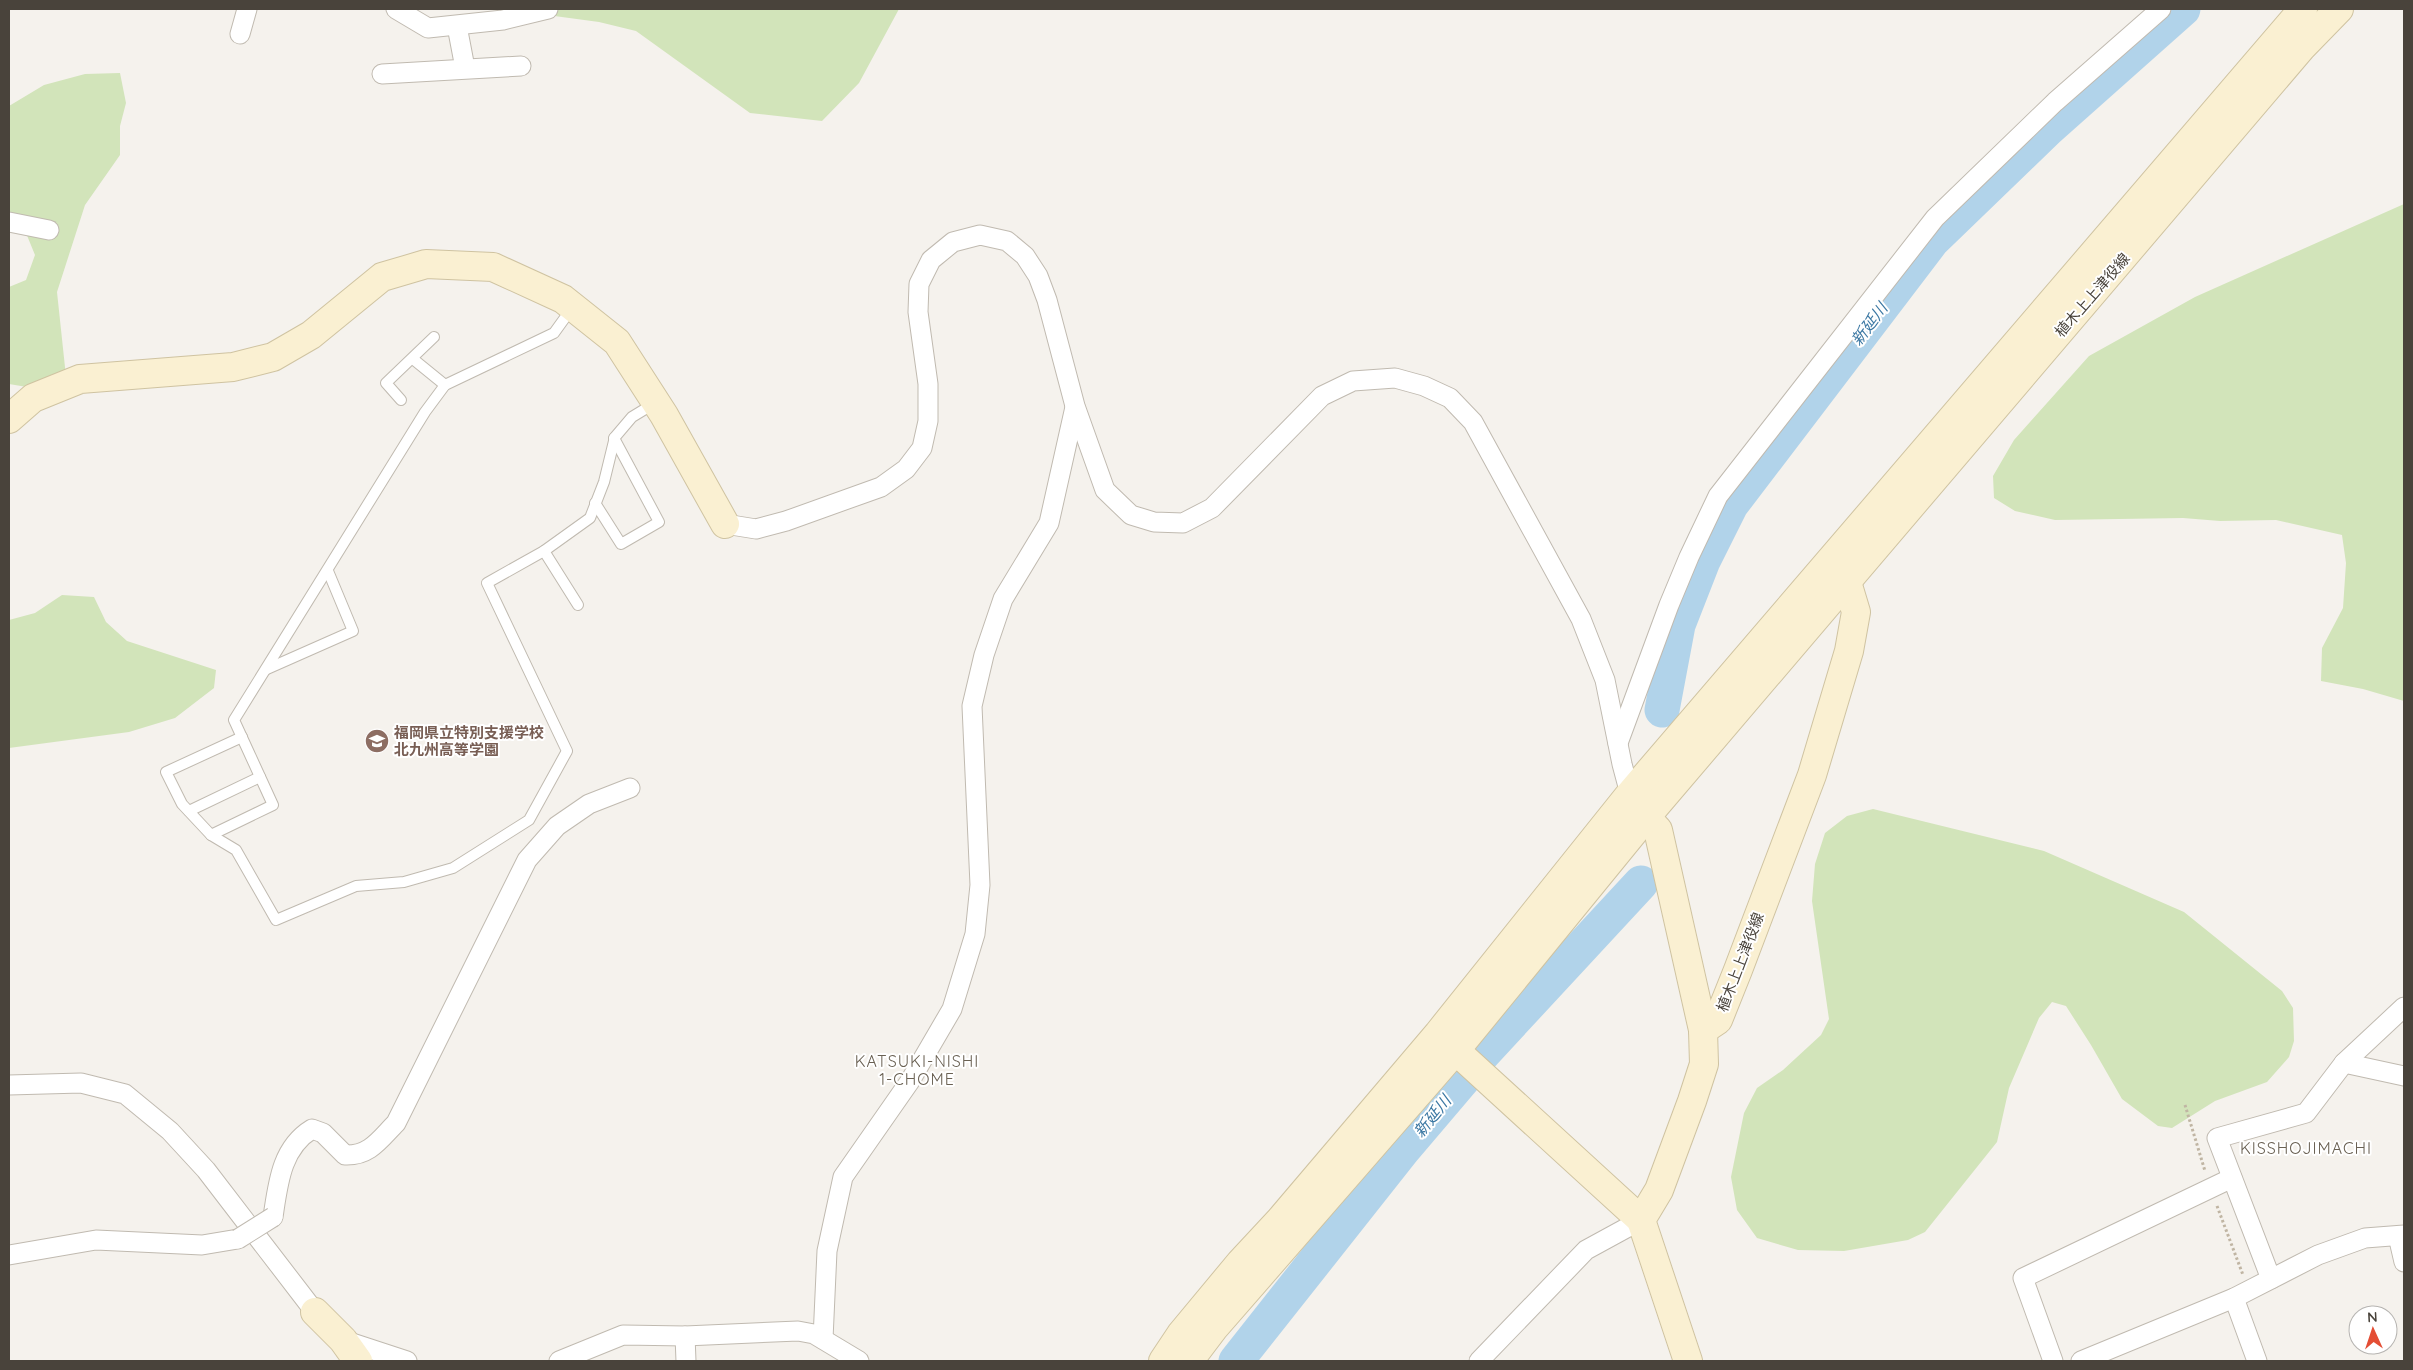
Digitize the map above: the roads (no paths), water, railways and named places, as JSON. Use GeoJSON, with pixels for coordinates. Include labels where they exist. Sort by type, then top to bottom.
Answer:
{"type":"FeatureCollection","features":[{"type":"Feature","properties":{"kind":"street"},"geometry":{"type":"LineString","coordinates":[[240,34],[247,9]]}},
{"type":"Feature","properties":{"kind":"street"},"geometry":{"type":"LineString","coordinates":[[396,9],[428,28],[503,20],[548,9]]}},
{"type":"Feature","properties":{"kind":"street"},"geometry":{"type":"LineString","coordinates":[[1618,743],[1672,597],[1718,496],[1935,218],[2055,102],[2161,9]]}},
{"type":"Feature","properties":{"kind":"street","name":"植木上上津役線"},"geometry":{"type":"LineString","coordinates":[[1703,1030],[1718,1020],[1812,774],[1849,652],[1856,612],[1847,582],[1835,558],[2303,9]]}},
{"type":"Feature","properties":{"kind":"street","name":"植木上上津役線"},"geometry":{"type":"LineString","coordinates":[[1847,582],[2302,48],[2339,9]]}},
{"type":"Feature","properties":{"kind":"street"},"geometry":{"type":"LineString","coordinates":[[457,26],[465,68]]}},
{"type":"Feature","properties":{"kind":"street"},"geometry":{"type":"LineString","coordinates":[[382,74],[521,66]]}},
{"type":"Feature","properties":{"kind":"street"},"geometry":{"type":"LineString","coordinates":[[9,222],[49,230]]}},
{"type":"Feature","properties":{"kind":"street"},"geometry":{"type":"LineString","coordinates":[[9,419],[33,398],[80,379],[233,366],[273,357],[311,335],[382,278],[426,264],[494,268],[563,299],[617,342],[656,403],[725,524],[756,529],[786,521],[881,488],[906,469],[922,448],[928,421],[928,384],[918,312],[919,284],[931,260],[953,242],[980,235],[1007,241],[1025,256],[1038,276],[1048,300],[1075,406],[1105,490],[1131,516],[1154,522],[1183,523],[1212,508],[1322,396],[1353,382],[1395,378],[1424,386],[1450,398],[1473,422],[1581,619],[1605,680],[1630,794],[1658,830],[1703,1030],[1704,1064],[1692,1102],[1659,1190],[1641,1220],[1586,1250],[1479,1361]]}},
{"type":"Feature","properties":{"kind":"street"},"geometry":{"type":"LineString","coordinates":[[823,1340],[827,1251],[843,1177],[910,1081],[952,1009],[975,934],[980,885],[972,706],[984,655],[1003,599],[1048,523],[1075,406]]}},
{"type":"Feature","properties":{"kind":"street"},"geometry":{"type":"LineString","coordinates":[[1447,1043],[1630,794],[1835,558]]}},
{"type":"Feature","properties":{"kind":"street"},"geometry":{"type":"LineString","coordinates":[[1170,1361],[1214,1328],[1447,1043],[1646,817],[1847,582]]}},
{"type":"Feature","properties":{"kind":"street"},"geometry":{"type":"LineString","coordinates":[[9,1255],[96,1240],[202,1245],[238,1240],[274,1217],[280,1170],[299,1137],[312,1130],[323,1133],[345,1155],[359,1156],[369,1150],[396,1122],[528,860],[556,826],[590,804],[630,788]]}},
{"type":"Feature","properties":{"kind":"street"},"geometry":{"type":"LineString","coordinates":[[2272,1278],[2217,1138],[2306,1113],[2344,1063],[2404,1007]]}},
{"type":"Feature","properties":{"kind":"street"},"geometry":{"type":"LineString","coordinates":[[1447,1043],[1641,1220],[1688,1361]]}},
{"type":"Feature","properties":{"kind":"street"},"geometry":{"type":"LineString","coordinates":[[2344,1063],[2404,1076]]}},
{"type":"Feature","properties":{"kind":"street"},"geometry":{"type":"LineString","coordinates":[[9,1086],[81,1083],[125,1094],[170,1130],[206,1170],[316,1312],[351,1351],[407,1361]]}},
{"type":"Feature","properties":{"kind":"street"},"geometry":{"type":"LineString","coordinates":[[2053,1361],[2023,1278],[2232,1178]]}},
{"type":"Feature","properties":{"kind":"street"},"geometry":{"type":"LineString","coordinates":[[2081,1361],[2241,1294],[2318,1255],[2365,1238],[2401,1236],[2404,1262]]}},
{"type":"Feature","properties":{"kind":"street"},"geometry":{"type":"LineString","coordinates":[[2241,1294],[2257,1361]]}},
{"type":"Feature","properties":{"kind":"street"},"geometry":{"type":"LineString","coordinates":[[558,1361],[623,1335],[685,1336],[798,1331],[814,1334],[859,1361]]}},
{"type":"Feature","properties":{"kind":"street"},"geometry":{"type":"LineString","coordinates":[[685,1336],[686,1361]]}},
{"type":"Feature","properties":{"kind":"lane"},"geometry":{"type":"LineString","coordinates":[[212,835],[273,806],[234,720],[420,420],[445,385],[554,333],[573,307]]}},
{"type":"Feature","properties":{"kind":"lane"},"geometry":{"type":"LineString","coordinates":[[401,400],[386,383],[434,337]]}},
{"type":"Feature","properties":{"kind":"lane"},"geometry":{"type":"LineString","coordinates":[[413,359],[445,385]]}},
{"type":"Feature","properties":{"kind":"lane"},"geometry":{"type":"LineString","coordinates":[[242,737],[166,772],[182,804],[212,835],[236,850],[276,920],[356,886],[404,882],[453,868],[529,820],[567,751],[487,583],[544,551],[590,518],[604,482],[614,438],[632,417],[656,403]]}},
{"type":"Feature","properties":{"kind":"lane"},"geometry":{"type":"LineString","coordinates":[[596,503],[620,544],[659,522],[614,438]]}},
{"type":"Feature","properties":{"kind":"lane"},"geometry":{"type":"LineString","coordinates":[[544,551],[578,605]]}},
{"type":"Feature","properties":{"kind":"lane"},"geometry":{"type":"LineString","coordinates":[[267,669],[353,631],[328,571]]}},
{"type":"Feature","properties":{"kind":"lane"},"geometry":{"type":"LineString","coordinates":[[189,810],[260,776]]}},
{"type":"Feature","properties":{"kind":"waterway","name":"新延川"},"geometry":{"type":"LineString","coordinates":[[1662,710],[1678,625],[1703,561],[1731,505],[1932,241],[2048,129],[2183,9]]}},
{"type":"Feature","properties":{"kind":"waterway","name":"新延川"},"geometry":{"type":"LineString","coordinates":[[1236,1361],[1403,1150],[1471,1070],[1478,1059],[1641,883]]}},
{"type":"Feature","properties":{"kind":"place","name":"福岡県立特別支援学校 北九州高等学園"},"geometry":{"type":"Point","coordinates":[377,741]}},
{"type":"Feature","properties":{"kind":"district","name":"KATSUKI-NISHI 1-CHOME"},"geometry":{"type":"Point","coordinates":[917,1070]}},
{"type":"Feature","properties":{"kind":"district","name":"KISSHOJIMACHI"},"geometry":{"type":"Point","coordinates":[2306,1148]}}]}
